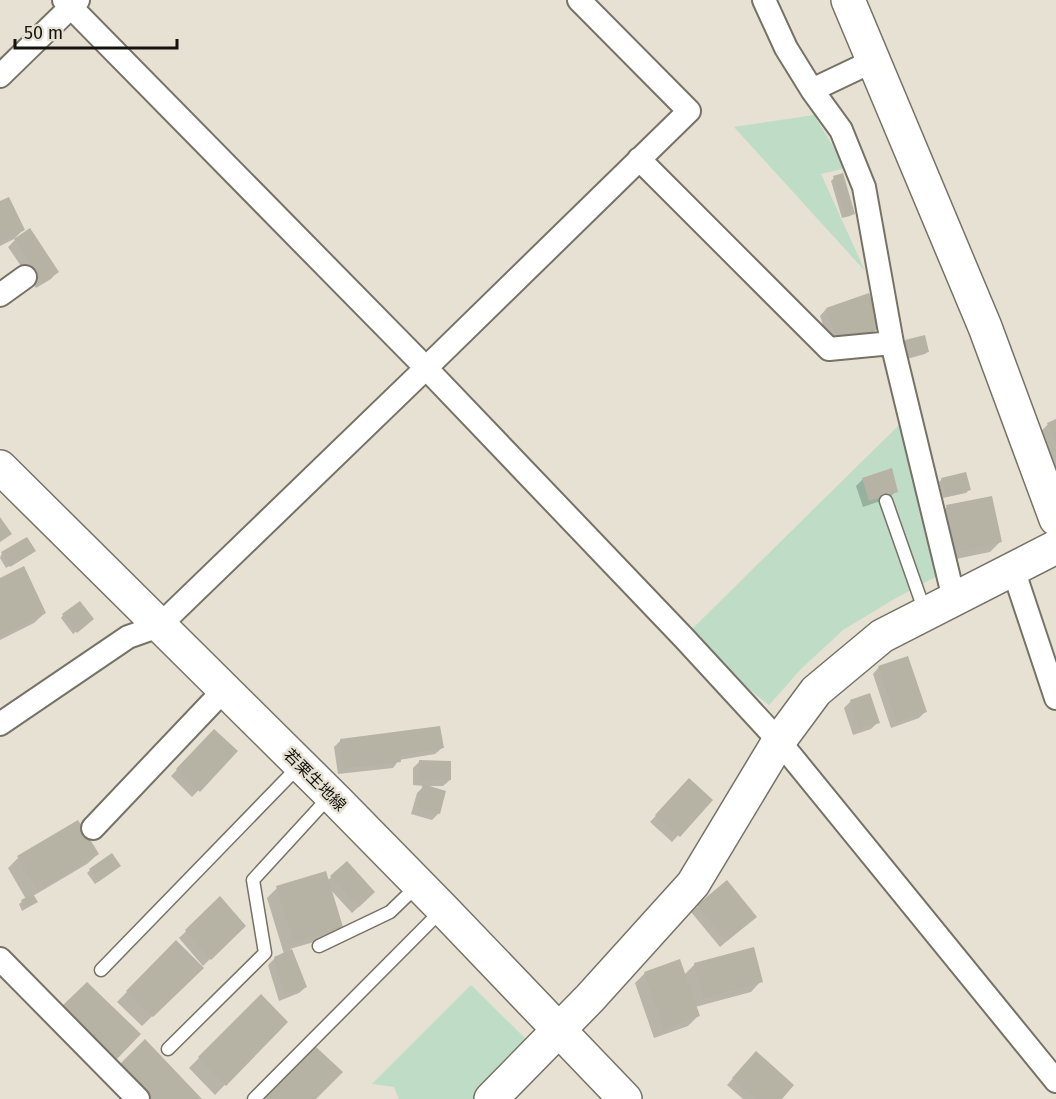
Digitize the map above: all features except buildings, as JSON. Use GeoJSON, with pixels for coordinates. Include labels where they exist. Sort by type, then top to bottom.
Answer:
{"type":"FeatureCollection","features":[{"type":"Feature","properties":{"kind":"street"},"geometry":{"type":"LineString","coordinates":[[0,724],[128,637],[159,626],[689,111],[579,0]]}},
{"type":"Feature","properties":{"kind":"street"},"geometry":{"type":"LineString","coordinates":[[764,0],[786,48],[812,90],[841,130],[864,187],[892,343],[954,599]]}},
{"type":"Feature","properties":{"kind":"street"},"geometry":{"type":"LineString","coordinates":[[848,0],[985,327],[1056,519]]}},
{"type":"Feature","properties":{"kind":"street"},"geometry":{"type":"LineString","coordinates":[[0,76],[71,2],[426,368],[779,741],[1056,1081]]}},
{"type":"Feature","properties":{"kind":"street"},"geometry":{"type":"LineString","coordinates":[[812,90],[873,61]]}},
{"type":"Feature","properties":{"kind":"street"},"geometry":{"type":"LineString","coordinates":[[639,159],[829,349],[892,343]]}},
{"type":"Feature","properties":{"kind":"street"},"geometry":{"type":"LineString","coordinates":[[0,295],[25,277]]}},
{"type":"Feature","properties":{"kind":"street","name":"若栗生地線"},"geometry":{"type":"LineString","coordinates":[[0,467],[331,795],[625,1099]]}},
{"type":"Feature","properties":{"kind":"street"},"geometry":{"type":"LineString","coordinates":[[491,1099],[625,961],[693,884],[779,741],[816,691],[882,636],[1056,546]]}},
{"type":"Feature","properties":{"kind":"street"},"geometry":{"type":"LineString","coordinates":[[1013,569],[1056,698]]}},
{"type":"Feature","properties":{"kind":"street"},"geometry":{"type":"LineString","coordinates":[[93,828],[224,690]]}},
{"type":"Feature","properties":{"kind":"street"},"geometry":{"type":"LineString","coordinates":[[0,959],[138,1099]]}},
{"type":"Feature","properties":{"kind":"lane"},"geometry":{"type":"LineString","coordinates":[[886,501],[926,613]]}},
{"type":"Feature","properties":{"kind":"lane"},"geometry":{"type":"LineString","coordinates":[[101,970],[300,765]]}},
{"type":"Feature","properties":{"kind":"lane"},"geometry":{"type":"LineString","coordinates":[[168,1049],[265,953],[253,880],[331,795]]}},
{"type":"Feature","properties":{"kind":"lane"},"geometry":{"type":"LineString","coordinates":[[319,946],[390,912],[419,885]]}},
{"type":"Feature","properties":{"kind":"lane"},"geometry":{"type":"LineString","coordinates":[[254,1099],[443,909]]}},
{"type":"Feature","properties":{"kind":"green space"},"geometry":{"type":"Polygon","coordinates":[[[814,115],[846,168],[821,174],[865,271],[734,127],[814,115]]]}},
{"type":"Feature","properties":{"kind":"green space"},"geometry":{"type":"Polygon","coordinates":[[[900,424],[939,575],[843,630],[801,669],[769,705],[732,676],[690,631],[900,424]]]}},
{"type":"Feature","properties":{"kind":"green space"},"geometry":{"type":"Polygon","coordinates":[[[471,985],[530,1043],[473,1099],[399,1099],[394,1087],[372,1084],[471,985]]]}}]}
